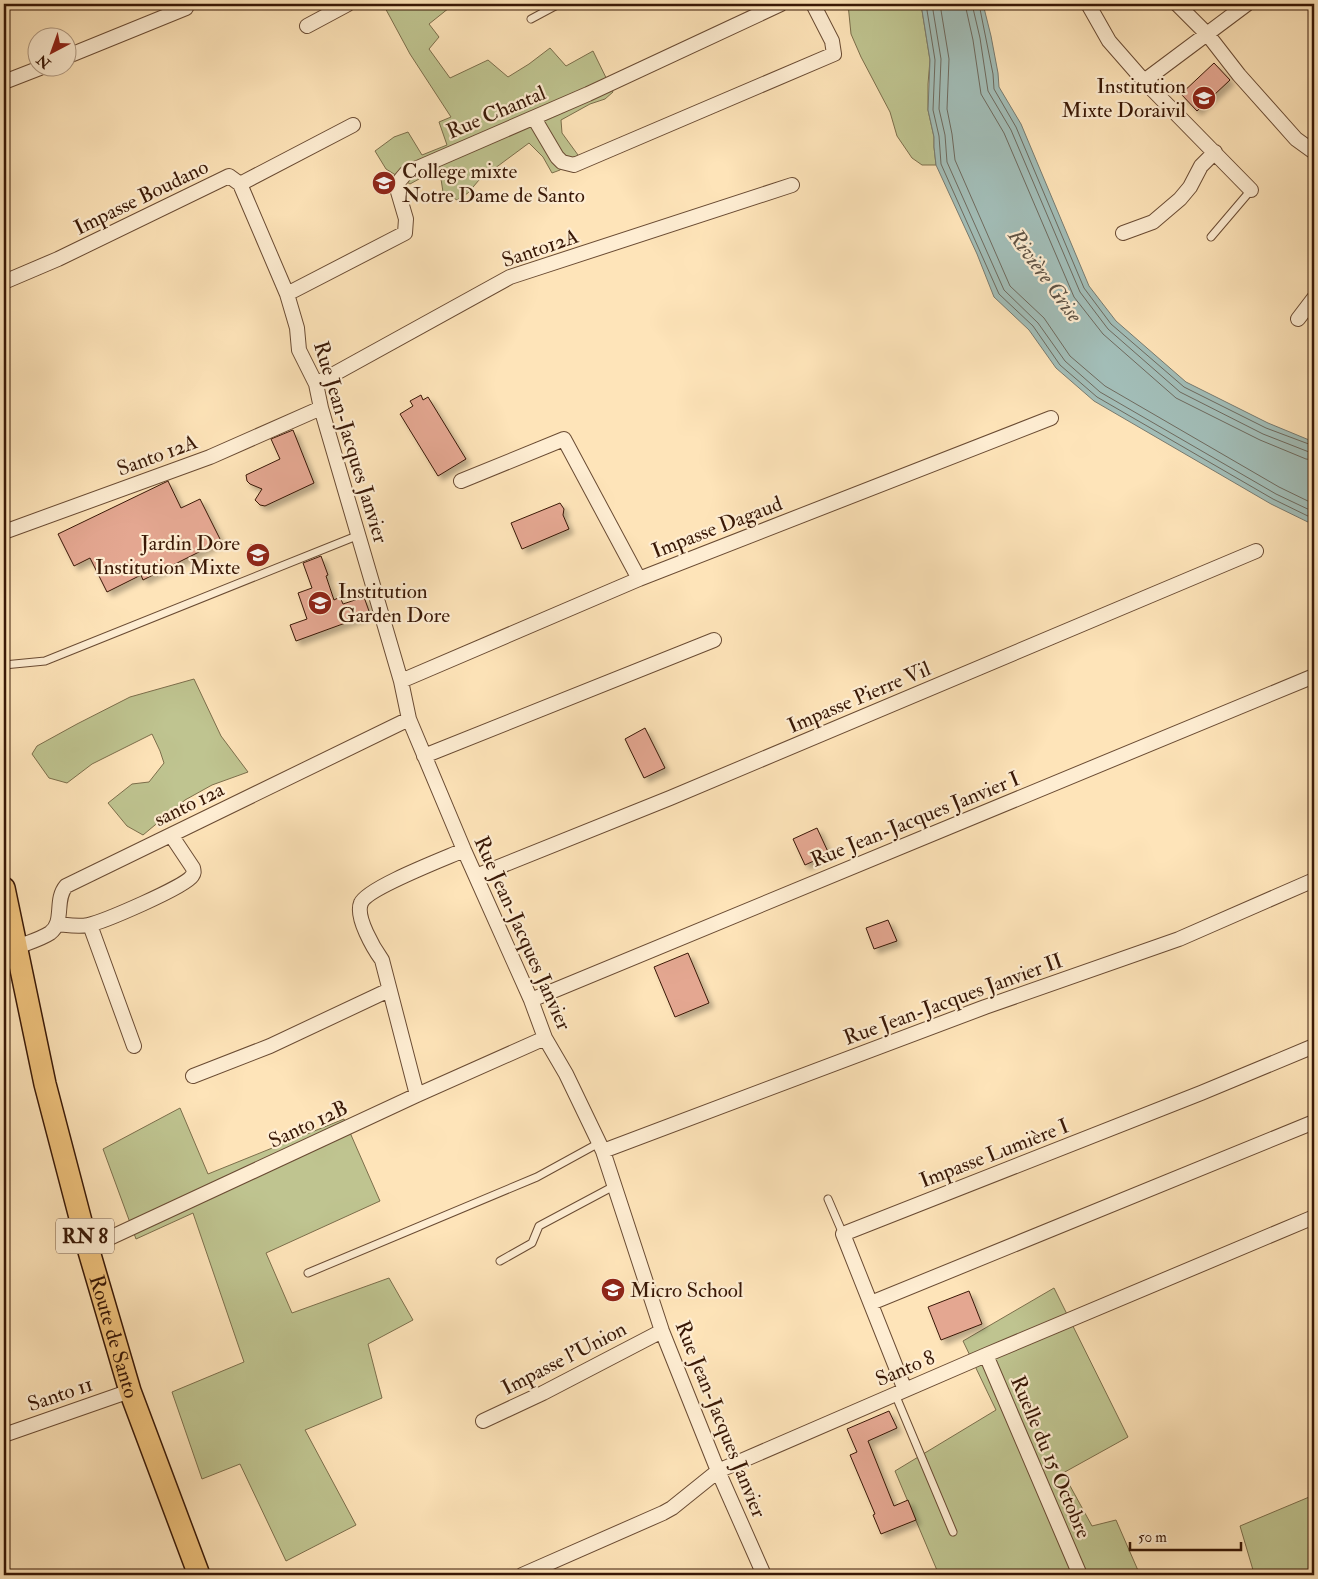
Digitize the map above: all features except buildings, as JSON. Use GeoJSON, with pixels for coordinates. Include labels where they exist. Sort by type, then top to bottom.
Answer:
{"type":"FeatureCollection","features":[{"type":"Feature","properties":{"kind":"main road","name":"Route de Santo"},"geometry":{"type":"LineString","coordinates":[[4,888],[45,1084],[88,1248],[130,1391],[199,1575]]}},
{"type":"Feature","properties":{"kind":"street"},"geometry":{"type":"LineString","coordinates":[[307,26],[348,4]]}},
{"type":"Feature","properties":{"kind":"street","name":"Rue Chantal"},"geometry":{"type":"LineString","coordinates":[[287,294],[405,232],[406,219],[396,185],[406,173],[588,94],[781,4]]}},
{"type":"Feature","properties":{"kind":"street"},"geometry":{"type":"LineString","coordinates":[[534,118],[562,162],[574,165],[834,54],[832,41],[813,4]]}},
{"type":"Feature","properties":{"kind":"street"},"geometry":{"type":"LineString","coordinates":[[1088,4],[1110,41],[1144,81],[1252,190]]}},
{"type":"Feature","properties":{"kind":"street"},"geometry":{"type":"LineString","coordinates":[[1177,4],[1208,35],[1239,75],[1296,139],[1314,152]]}},
{"type":"Feature","properties":{"kind":"street"},"geometry":{"type":"LineString","coordinates":[[1144,81],[1247,4]]}},
{"type":"Feature","properties":{"kind":"street"},"geometry":{"type":"LineString","coordinates":[[78,52],[186,8]]}},
{"type":"Feature","properties":{"kind":"street"},"geometry":{"type":"LineString","coordinates":[[4,82],[28,73]]}},
{"type":"Feature","properties":{"kind":"street"},"geometry":{"type":"LineString","coordinates":[[240,184],[353,125]]}},
{"type":"Feature","properties":{"kind":"street"},"geometry":{"type":"LineString","coordinates":[[1123,232],[1152,222],[1180,199],[1190,187],[1201,166],[1215,152]]}},
{"type":"Feature","properties":{"kind":"street","name":"Impasse Boudano"},"geometry":{"type":"LineString","coordinates":[[4,282],[58,259],[229,176],[240,184],[287,294]]}},
{"type":"Feature","properties":{"kind":"street","name":"Santo12A"},"geometry":{"type":"LineString","coordinates":[[316,384],[510,277],[792,186]]}},
{"type":"Feature","properties":{"kind":"street","name":"Rue Jean-Jacques Janvier"},"geometry":{"type":"LineString","coordinates":[[287,294],[297,328],[299,350],[316,384],[320,408],[401,681],[409,719],[464,850],[531,1000],[545,1038],[566,1074],[601,1147],[662,1331],[718,1470],[764,1575]]}},
{"type":"Feature","properties":{"kind":"street"},"geometry":{"type":"LineString","coordinates":[[1298,320],[1314,298]]}},
{"type":"Feature","properties":{"kind":"street","name":"Santo 12A"},"geometry":{"type":"LineString","coordinates":[[4,532],[210,457],[320,408]]}},
{"type":"Feature","properties":{"kind":"street","name":"Impasse Dagaud"},"geometry":{"type":"LineString","coordinates":[[401,681],[639,579],[1051,418]]}},
{"type":"Feature","properties":{"kind":"street"},"geometry":{"type":"LineString","coordinates":[[461,481],[564,439],[639,579]]}},
{"type":"Feature","properties":{"kind":"street","name":"Impasse Pierre Vil"},"geometry":{"type":"LineString","coordinates":[[476,876],[670,798],[1256,551]]}},
{"type":"Feature","properties":{"kind":"street"},"geometry":{"type":"LineString","coordinates":[[424,756],[714,640]]}},
{"type":"Feature","properties":{"kind":"street","name":"Rue Jean-Jacques Janvier I"},"geometry":{"type":"LineString","coordinates":[[531,1000],[1314,676]]}},
{"type":"Feature","properties":{"kind":"street","name":"santo 12a"},"geometry":{"type":"LineString","coordinates":[[57,924],[61,892],[66,886],[409,719]]}},
{"type":"Feature","properties":{"kind":"street"},"geometry":{"type":"LineString","coordinates":[[17,947],[50,933],[57,924],[79,927],[106,920],[156,897],[192,877],[194,873],[193,868],[171,835]]}},
{"type":"Feature","properties":{"kind":"street"},"geometry":{"type":"LineString","coordinates":[[417,1095],[382,960],[371,944],[362,919],[360,904],[367,895],[386,884],[464,850]]}},
{"type":"Feature","properties":{"kind":"street","name":"Rue Jean-Jacques Janvier II"},"geometry":{"type":"LineString","coordinates":[[601,1147],[985,1007],[1179,939],[1314,880]]}},
{"type":"Feature","properties":{"kind":"street"},"geometry":{"type":"LineString","coordinates":[[90,925],[134,1046]]}},
{"type":"Feature","properties":{"kind":"street"},"geometry":{"type":"LineString","coordinates":[[193,1076],[270,1046],[389,990]]}},
{"type":"Feature","properties":{"kind":"street","name":"Santo 12B"},"geometry":{"type":"LineString","coordinates":[[88,1248],[417,1095],[545,1038]]}},
{"type":"Feature","properties":{"kind":"street","name":"Impasse Lumière I"},"geometry":{"type":"LineString","coordinates":[[843,1234],[1201,1093],[1314,1046]]}},
{"type":"Feature","properties":{"kind":"street"},"geometry":{"type":"LineString","coordinates":[[871,1303],[1314,1122]]}},
{"type":"Feature","properties":{"kind":"street","name":"Santo 8"},"geometry":{"type":"LineString","coordinates":[[522,1575],[663,1513],[672,1508],[718,1470],[986,1355],[1314,1218]]}},
{"type":"Feature","properties":{"kind":"street"},"geometry":{"type":"LineString","coordinates":[[843,1234],[871,1303],[900,1392]]}},
{"type":"Feature","properties":{"kind":"street","name":"Impasse l'Union"},"geometry":{"type":"LineString","coordinates":[[483,1421],[543,1393],[662,1331]]}},
{"type":"Feature","properties":{"kind":"street","name":"Ruelle du 15 Octobre"},"geometry":{"type":"LineString","coordinates":[[986,1355],[1080,1575]]}},
{"type":"Feature","properties":{"kind":"street","name":"Santo 11"},"geometry":{"type":"LineString","coordinates":[[4,1435],[130,1391]]}},
{"type":"Feature","properties":{"kind":"lane"},"geometry":{"type":"LineString","coordinates":[[531,19],[559,4]]}},
{"type":"Feature","properties":{"kind":"lane"},"geometry":{"type":"LineString","coordinates":[[1210,237],[1252,190]]}},
{"type":"Feature","properties":{"kind":"lane"},"geometry":{"type":"LineString","coordinates":[[4,666],[45,660],[359,535]]}},
{"type":"Feature","properties":{"kind":"lane"},"geometry":{"type":"LineString","coordinates":[[308,1273],[537,1177],[601,1147]]}},
{"type":"Feature","properties":{"kind":"lane"},"geometry":{"type":"LineString","coordinates":[[500,1261],[532,1243],[539,1226],[614,1186]]}},
{"type":"Feature","properties":{"kind":"lane"},"geometry":{"type":"LineString","coordinates":[[828,1199],[843,1234]]}},
{"type":"Feature","properties":{"kind":"lane"},"geometry":{"type":"LineString","coordinates":[[900,1392],[953,1532]]}},
{"type":"Feature","properties":{"kind":"green space"},"geometry":{"type":"Polygon","coordinates":[[[383,4],[447,4],[449,8],[429,24],[439,37],[429,49],[450,78],[488,60],[508,77],[550,48],[566,66],[593,51],[613,92],[605,99],[590,104],[561,120],[562,133],[578,155],[560,170],[552,173],[543,157],[529,143],[479,180],[468,193],[457,200],[443,192],[441,179],[430,173],[410,184],[386,169],[375,151],[394,137],[408,132],[422,155],[447,145],[439,122],[451,117],[410,54],[383,4]]]}},
{"type":"Feature","properties":{"kind":"green space"},"geometry":{"type":"Polygon","coordinates":[[[848,4],[921,4],[930,60],[928,110],[934,137],[936,165],[922,165],[912,158],[897,136],[890,112],[851,34],[848,4]]]}},
{"type":"Feature","properties":{"kind":"green space"},"geometry":{"type":"Polygon","coordinates":[[[194,679],[221,736],[248,772],[212,785],[185,800],[143,835],[127,826],[108,803],[132,784],[149,782],[164,763],[152,734],[92,764],[67,783],[49,778],[32,754],[37,746],[130,697],[194,679]]]}},
{"type":"Feature","properties":{"kind":"green space"},"geometry":{"type":"Polygon","coordinates":[[[180,1108],[208,1174],[344,1119],[380,1201],[266,1253],[292,1313],[389,1278],[413,1320],[368,1344],[382,1398],[305,1430],[356,1525],[286,1561],[240,1464],[202,1479],[172,1392],[244,1362],[193,1213],[136,1239],[103,1149],[180,1108]]]}},
{"type":"Feature","properties":{"kind":"green space"},"geometry":{"type":"Polygon","coordinates":[[[1054,1288],[1128,1437],[1063,1473],[1092,1526],[1116,1520],[1140,1575],[939,1575],[895,1471],[996,1410],[963,1341],[1054,1288]]]}},
{"type":"Feature","properties":{"kind":"green space"},"geometry":{"type":"Polygon","coordinates":[[[1314,1495],[1314,1575],[1257,1575],[1253,1570],[1240,1526],[1314,1495]]]}},
{"type":"Feature","properties":{"kind":"water","name":"Rivière Grise"},"geometry":{"type":"Polygon","coordinates":[[[921,4],[983,4],[991,36],[999,87],[1021,124],[1089,286],[1116,321],[1186,382],[1268,423],[1314,442],[1314,525],[1271,504],[1094,401],[1056,368],[1029,330],[994,297],[977,254],[936,165],[934,137],[928,110],[930,60],[921,4]]]}},
{"type":"Feature","properties":{"kind":"place","name":"Institution Mixte Doraivil"},"geometry":{"type":"Point","coordinates":[1204,98]}},
{"type":"Feature","properties":{"kind":"place","name":"College mixte Notre Dame de Santo"},"geometry":{"type":"Point","coordinates":[384,183]}},
{"type":"Feature","properties":{"kind":"place","name":"Jardin Dore Institution Mixte"},"geometry":{"type":"Point","coordinates":[258,555]}},
{"type":"Feature","properties":{"kind":"place","name":"Institution Garden Dore"},"geometry":{"type":"Point","coordinates":[320,603]}},
{"type":"Feature","properties":{"kind":"place","name":"Micro School"},"geometry":{"type":"Point","coordinates":[613,1290]}}]}
